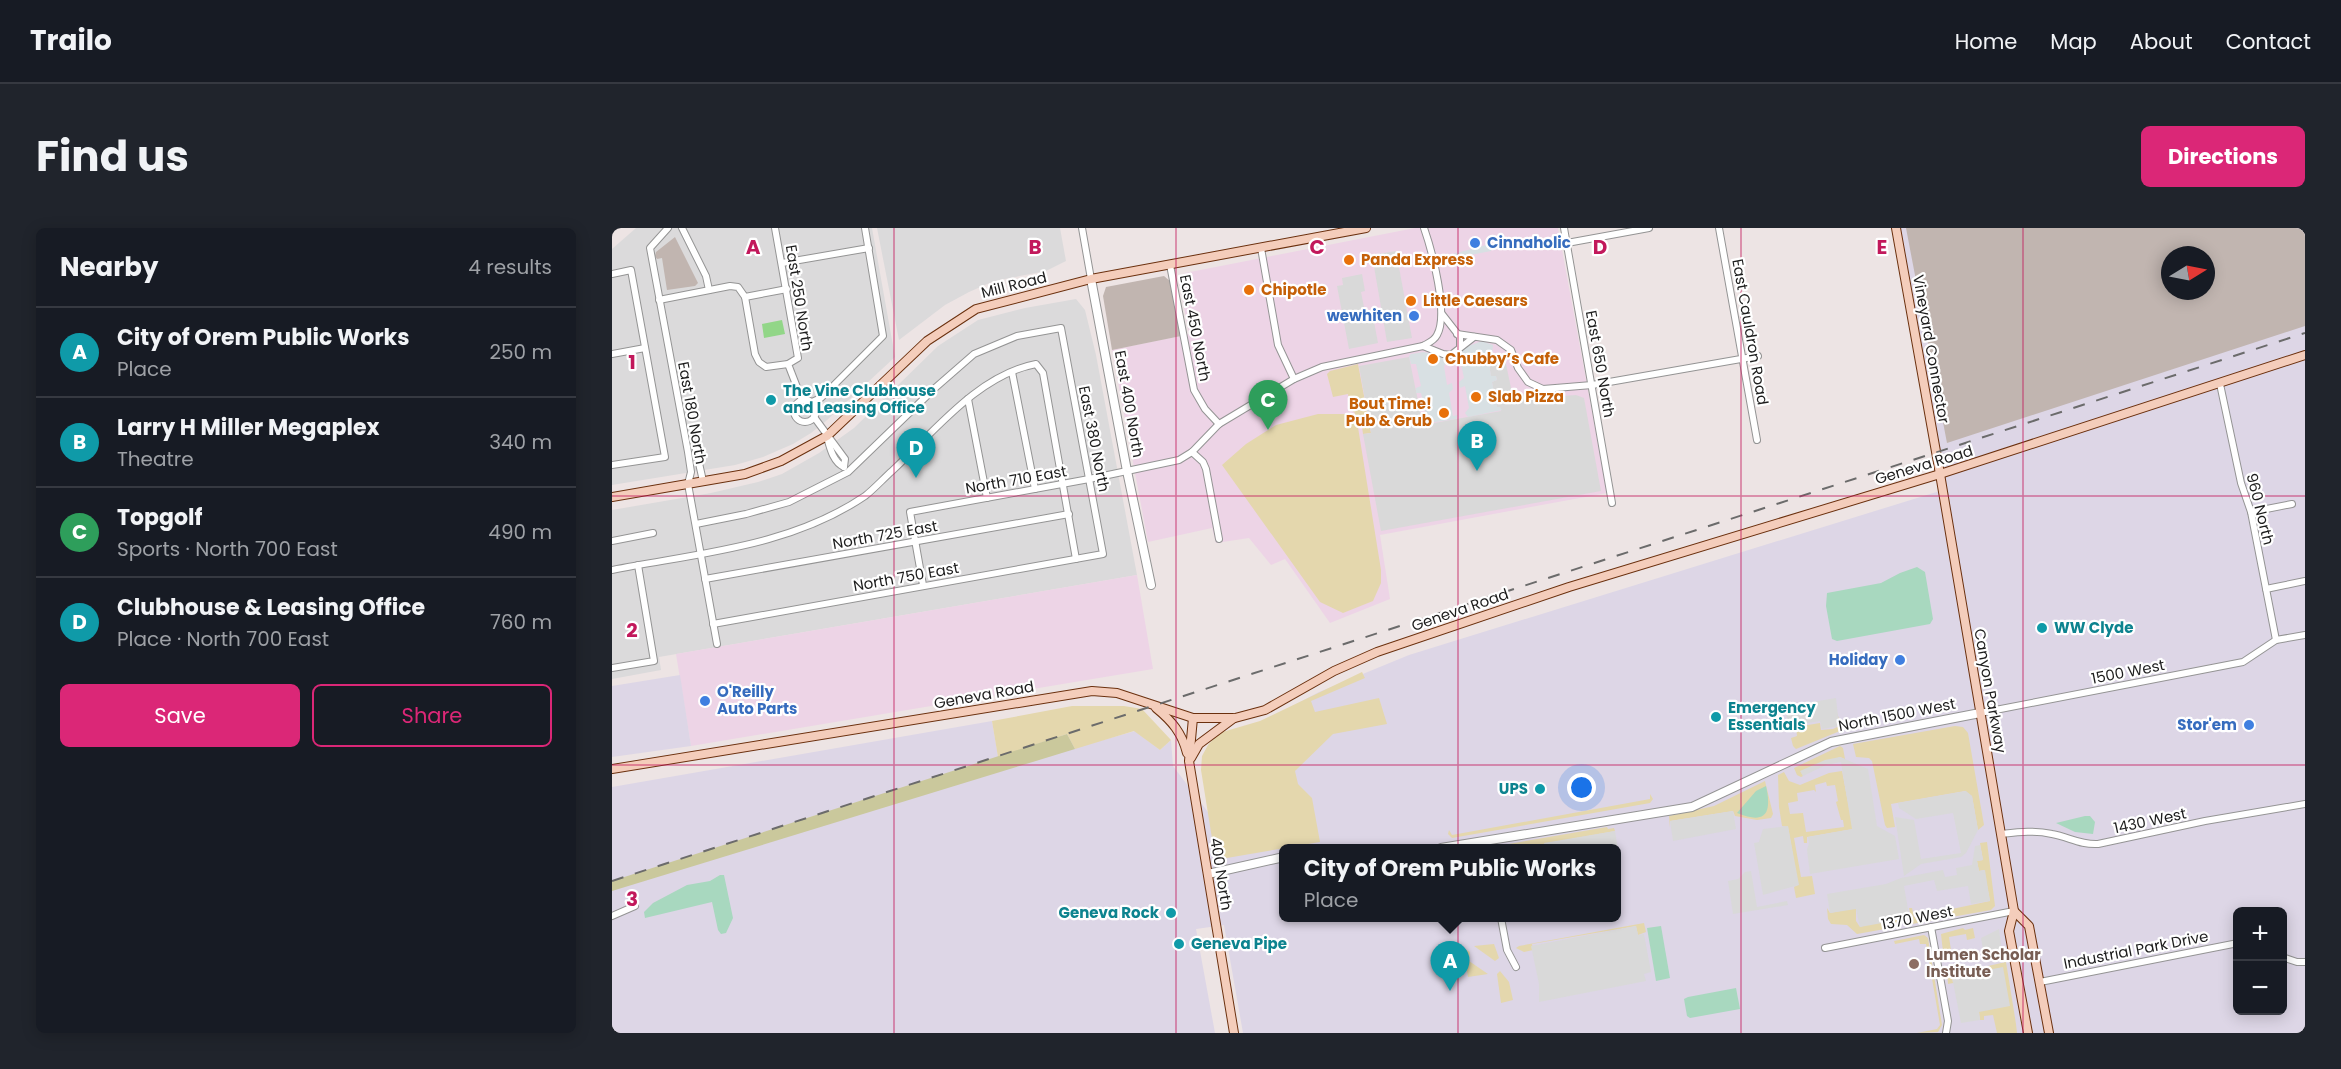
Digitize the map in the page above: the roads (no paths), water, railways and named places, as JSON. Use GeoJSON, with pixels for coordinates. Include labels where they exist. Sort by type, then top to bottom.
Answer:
{"type":"FeatureCollection","features":[{"type":"Feature","properties":{"kind":"main road","name":"Mill Road"},"geometry":{"type":"LineString","coordinates":[[612,497],[745,474],[781,461],[827,436],[927,341],[976,309],[1091,279],[1366,228]]}},
{"type":"Feature","properties":{"kind":"main road","name":"Vineyard Connector"},"geometry":{"type":"LineString","coordinates":[[1896,228],[1940,474]]}},
{"type":"Feature","properties":{"kind":"main road","name":"Geneva Road"},"geometry":{"type":"LineString","coordinates":[[612,769],[1092,691],[1117,693],[1193,718],[1235,718],[1265,710],[1334,671],[1377,652],[1569,587],[1940,474],[2305,355]]}},
{"type":"Feature","properties":{"kind":"main road","name":"Canyon Parkway"},"geometry":{"type":"LineString","coordinates":[[1940,474],[2014,911],[2009,931],[2028,1033]]}},
{"type":"Feature","properties":{"kind":"main road"},"geometry":{"type":"LineString","coordinates":[[1154,706],[1168,718],[1183,737],[1189,760]]}},
{"type":"Feature","properties":{"kind":"main road","name":"400 North"},"geometry":{"type":"LineString","coordinates":[[1193,718],[1189,760],[1234,1033]]}},
{"type":"Feature","properties":{"kind":"main road"},"geometry":{"type":"LineString","coordinates":[[1189,760],[1199,744],[1235,718]]}},
{"type":"Feature","properties":{"kind":"main road","name":"Canyon Parkway"},"geometry":{"type":"LineString","coordinates":[[2014,911],[2029,926],[2049,1033]]}},
{"type":"Feature","properties":{"kind":"street","name":"East 180 North"},"geometry":{"type":"LineString","coordinates":[[668,228],[650,249],[689,458],[688,484],[717,644]]}},
{"type":"Feature","properties":{"kind":"street"},"geometry":{"type":"LineString","coordinates":[[682,228],[706,276],[709,290]]}},
{"type":"Feature","properties":{"kind":"street","name":"East 250 North"},"geometry":{"type":"LineString","coordinates":[[776,228],[798,358],[788,364],[802,400]]}},
{"type":"Feature","properties":{"kind":"street"},"geometry":{"type":"LineString","coordinates":[[812,402],[816,407],[814,417],[808,422],[797,418],[795,408],[802,400],[812,402],[821,398],[883,336],[865,228]]}},
{"type":"Feature","properties":{"kind":"street","name":"East 400 North"},"geometry":{"type":"LineString","coordinates":[[1082,228],[1127,471],[1151,585]]}},
{"type":"Feature","properties":{"kind":"street"},"geometry":{"type":"LineString","coordinates":[[1424,228],[1432,251],[1442,314],[1435,345],[1443,354]]}},
{"type":"Feature","properties":{"kind":"street","name":"East 650 North"},"geometry":{"type":"LineString","coordinates":[[1564,228],[1612,503]]}},
{"type":"Feature","properties":{"kind":"street"},"geometry":{"type":"LineString","coordinates":[[1567,243],[1648,228]]}},
{"type":"Feature","properties":{"kind":"street","name":"East Cauldron Road"},"geometry":{"type":"LineString","coordinates":[[1719,228],[1757,440]]}},
{"type":"Feature","properties":{"kind":"street"},"geometry":{"type":"LineString","coordinates":[[782,263],[869,248]]}},
{"type":"Feature","properties":{"kind":"street"},"geometry":{"type":"LineString","coordinates":[[1261,248],[1278,345],[1294,379]]}},
{"type":"Feature","properties":{"kind":"street","name":"East 450 North"},"geometry":{"type":"LineString","coordinates":[[1170,265],[1194,390],[1205,409],[1219,424]]}},
{"type":"Feature","properties":{"kind":"street"},"geometry":{"type":"LineString","coordinates":[[612,274],[631,270],[665,457],[612,465]]}},
{"type":"Feature","properties":{"kind":"street"},"geometry":{"type":"LineString","coordinates":[[659,300],[730,286],[738,287],[745,297],[755,354],[759,362],[766,367],[788,364]]}},
{"type":"Feature","properties":{"kind":"street"},"geometry":{"type":"LineString","coordinates":[[745,297],[787,289]]}},
{"type":"Feature","properties":{"kind":"street"},"geometry":{"type":"LineString","coordinates":[[1442,314],[1456,332],[1460,346]]}},
{"type":"Feature","properties":{"kind":"street","name":"East 380 North"},"geometry":{"type":"LineString","coordinates":[[696,524],[789,502],[848,472],[935,388],[974,354],[1017,336],[1061,328],[1103,554]]}},
{"type":"Feature","properties":{"kind":"street"},"geometry":{"type":"LineString","coordinates":[[1219,539],[1206,469],[1203,462],[1192,452],[1219,424],[1294,379],[1322,367],[1423,346],[1445,330],[1497,340],[1511,350],[1520,373],[1528,382],[1538,388],[1551,390],[1758,356]]}},
{"type":"Feature","properties":{"kind":"street"},"geometry":{"type":"LineString","coordinates":[[1423,346],[1451,355],[1474,337]]}},
{"type":"Feature","properties":{"kind":"street"},"geometry":{"type":"LineString","coordinates":[[612,354],[645,348]]}},
{"type":"Feature","properties":{"kind":"street"},"geometry":{"type":"LineString","coordinates":[[612,570],[748,545],[796,531],[866,495],[987,383],[1023,367],[1036,364],[1043,373],[1076,559]]}},
{"type":"Feature","properties":{"kind":"street"},"geometry":{"type":"LineString","coordinates":[[1012,372],[1035,489]]}},
{"type":"Feature","properties":{"kind":"street","name":"960 North"},"geometry":{"type":"LineString","coordinates":[[2220,384],[2241,483],[2251,512],[2276,640]]}},
{"type":"Feature","properties":{"kind":"street"},"geometry":{"type":"LineString","coordinates":[[968,399],[987,498]]}},
{"type":"Feature","properties":{"kind":"street"},"geometry":{"type":"LineString","coordinates":[[814,417],[827,436]]}},
{"type":"Feature","properties":{"kind":"street","name":"East 180 North"},"geometry":{"type":"LineString","coordinates":[[696,450],[703,481]]}},
{"type":"Feature","properties":{"kind":"street","name":"North 710 East"},"geometry":{"type":"LineString","coordinates":[[915,542],[910,512],[1089,480],[1179,460],[1192,452]]}},
{"type":"Feature","properties":{"kind":"street"},"geometry":{"type":"LineString","coordinates":[[2251,512],[2292,504]]}},
{"type":"Feature","properties":{"kind":"street","name":"North 725 East"},"geometry":{"type":"LineString","coordinates":[[705,579],[1069,514]]}},
{"type":"Feature","properties":{"kind":"street"},"geometry":{"type":"LineString","coordinates":[[612,541],[653,533]]}},
{"type":"Feature","properties":{"kind":"street"},"geometry":{"type":"LineString","coordinates":[[915,542],[923,585]]}},
{"type":"Feature","properties":{"kind":"street","name":"North 750 East"},"geometry":{"type":"LineString","coordinates":[[713,624],[1103,554]]}},
{"type":"Feature","properties":{"kind":"street"},"geometry":{"type":"LineString","coordinates":[[612,668],[654,661],[638,565]]}},
{"type":"Feature","properties":{"kind":"street"},"geometry":{"type":"LineString","coordinates":[[2266,589],[2305,581]]}},
{"type":"Feature","properties":{"kind":"street"},"geometry":{"type":"LineString","coordinates":[[2276,640],[2305,635]]}},
{"type":"Feature","properties":{"kind":"street","name":"1500 West"},"geometry":{"type":"LineString","coordinates":[[1980,713],[2243,662],[2276,640]]}},
{"type":"Feature","properties":{"kind":"street","name":"North 1500 West"},"geometry":{"type":"LineString","coordinates":[[1491,844],[1692,807],[1831,742],[1980,713]]}},
{"type":"Feature","properties":{"kind":"street","name":"1430 West"},"geometry":{"type":"LineString","coordinates":[[2001,834],[2030,831],[2055,834],[2077,842],[2098,844],[2205,821],[2305,804]]}},
{"type":"Feature","properties":{"kind":"street"},"geometry":{"type":"LineString","coordinates":[[1208,874],[1279,858]]}},
{"type":"Feature","properties":{"kind":"street"},"geometry":{"type":"LineString","coordinates":[[612,916],[635,906]]}},
{"type":"Feature","properties":{"kind":"street","name":"1370 West"},"geometry":{"type":"LineString","coordinates":[[1825,948],[2014,911]]}},
{"type":"Feature","properties":{"kind":"street"},"geometry":{"type":"LineString","coordinates":[[1502,922],[1508,950],[1516,966]]}},
{"type":"Feature","properties":{"kind":"street"},"geometry":{"type":"LineString","coordinates":[[1931,927],[1948,1021],[1947,1033]]}},
{"type":"Feature","properties":{"kind":"street","name":"Industrial Park Drive"},"geometry":{"type":"LineString","coordinates":[[2040,982],[2233,944]]}},
{"type":"Feature","properties":{"kind":"street"},"geometry":{"type":"LineString","coordinates":[[2287,958],[2305,962]]}},
{"type":"Feature","properties":{"kind":"railway"},"geometry":{"type":"LineString","coordinates":[[612,881],[2305,333]]}},
{"type":"Feature","properties":{"kind":"place","name":"Cinnaholic"},"geometry":{"type":"Point","coordinates":[1475,243]}},
{"type":"Feature","properties":{"kind":"place","name":"Panda Express"},"geometry":{"type":"Point","coordinates":[1349,260]}},
{"type":"Feature","properties":{"kind":"place","name":"Chipotle"},"geometry":{"type":"Point","coordinates":[1249,290]}},
{"type":"Feature","properties":{"kind":"place","name":"Little Caesars"},"geometry":{"type":"Point","coordinates":[1411,301]}},
{"type":"Feature","properties":{"kind":"place","name":"wewhiten"},"geometry":{"type":"Point","coordinates":[1414,316]}},
{"type":"Feature","properties":{"kind":"place","name":"Chubby’s Cafe"},"geometry":{"type":"Point","coordinates":[1433,359]}},
{"type":"Feature","properties":{"kind":"place","name":"Slab Pizza"},"geometry":{"type":"Point","coordinates":[1476,397]}},
{"type":"Feature","properties":{"kind":"place","name":"The Vine Clubhouse and Leasing Office"},"geometry":{"type":"Point","coordinates":[771,400]}},
{"type":"Feature","properties":{"kind":"place","name":"Bout Time! Pub & Grub"},"geometry":{"type":"Point","coordinates":[1444,413]}},
{"type":"Feature","properties":{"kind":"place","name":"Topgolf"},"geometry":{"type":"Point","coordinates":[1268,430]}},
{"type":"Feature","properties":{"kind":"place","name":"Larry H Miller Megaplex"},"geometry":{"type":"Point","coordinates":[1477,471]}},
{"type":"Feature","properties":{"kind":"place","name":"Clubhouse & Leasing Office"},"geometry":{"type":"Point","coordinates":[916,478]}},
{"type":"Feature","properties":{"kind":"place","name":"WW Clyde"},"geometry":{"type":"Point","coordinates":[2042,628]}},
{"type":"Feature","properties":{"kind":"place","name":"Holiday"},"geometry":{"type":"Point","coordinates":[1900,660]}},
{"type":"Feature","properties":{"kind":"place","name":"O'Reilly Auto Parts"},"geometry":{"type":"Point","coordinates":[705,701]}},
{"type":"Feature","properties":{"kind":"place","name":"Emergency Essentials"},"geometry":{"type":"Point","coordinates":[1716,717]}},
{"type":"Feature","properties":{"kind":"place","name":"Stor'em"},"geometry":{"type":"Point","coordinates":[2249,725]}},
{"type":"Feature","properties":{"kind":"place","name":"UPS"},"geometry":{"type":"Point","coordinates":[1540,789]}},
{"type":"Feature","properties":{"kind":"place","name":"Geneva Rock"},"geometry":{"type":"Point","coordinates":[1171,913]}},
{"type":"Feature","properties":{"kind":"place","name":"Geneva Pipe"},"geometry":{"type":"Point","coordinates":[1179,944]}},
{"type":"Feature","properties":{"kind":"place","name":"Lumen Scholar Institute"},"geometry":{"type":"Point","coordinates":[1914,964]}},
{"type":"Feature","properties":{"kind":"place","name":"City of Orem Public Works"},"geometry":{"type":"Point","coordinates":[1450,991]}}]}
